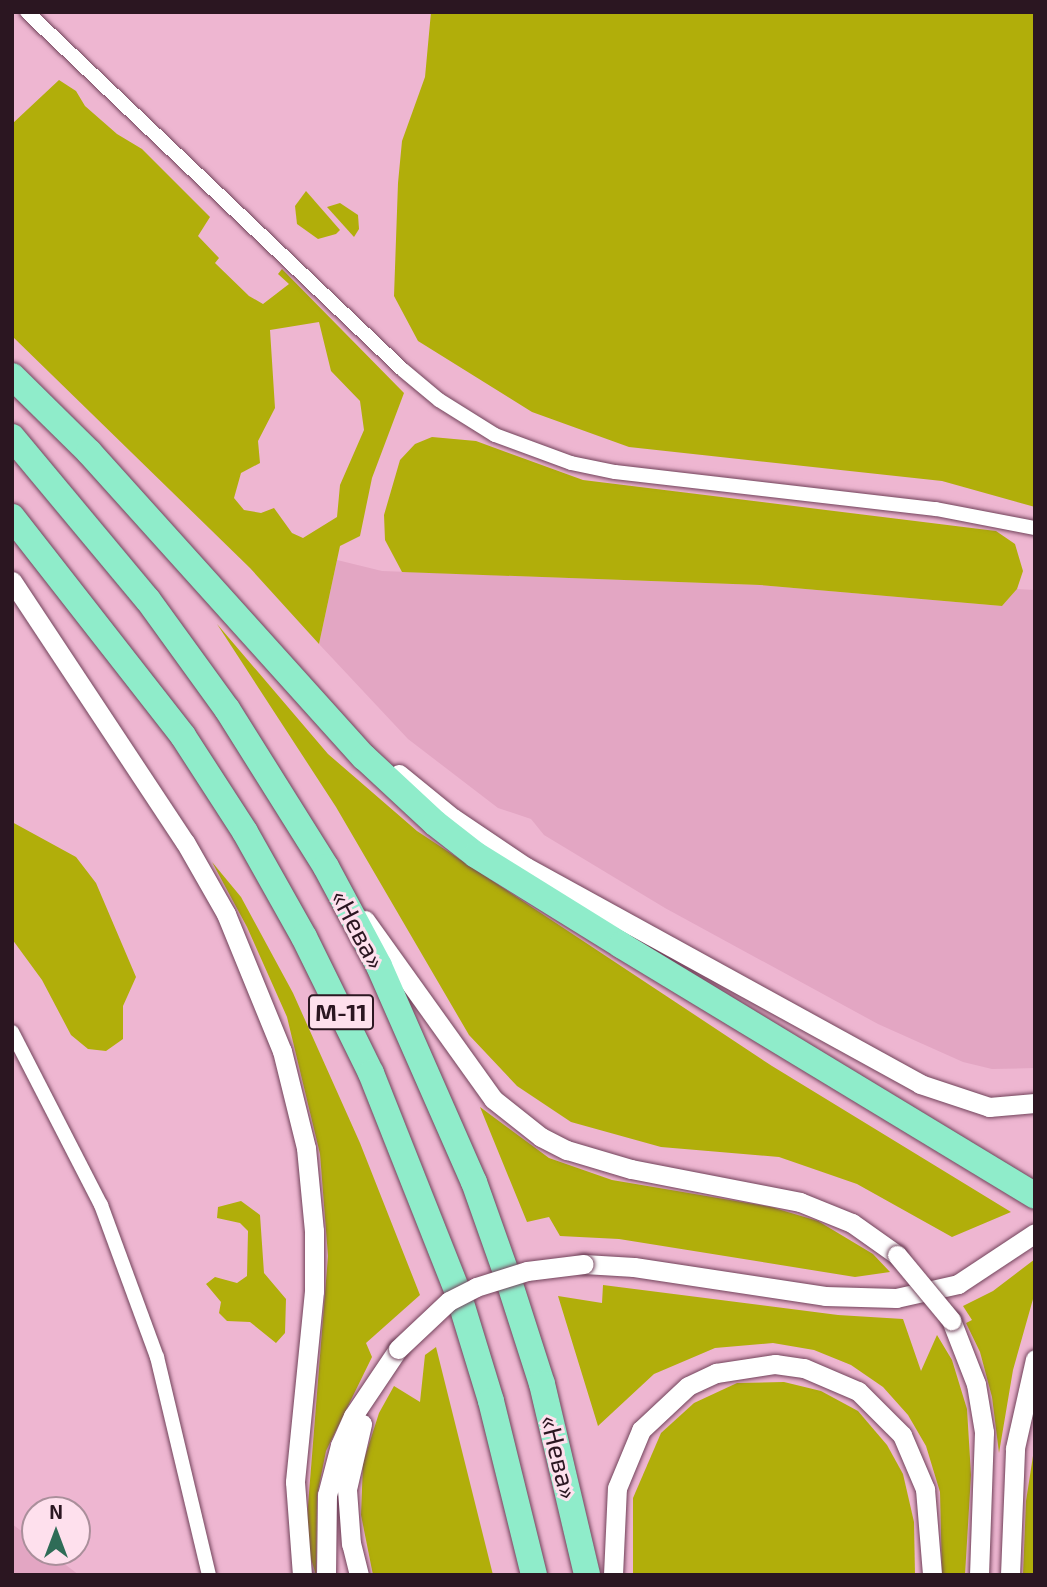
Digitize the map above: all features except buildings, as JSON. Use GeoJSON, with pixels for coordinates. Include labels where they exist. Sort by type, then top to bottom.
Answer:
{"type":"FeatureCollection","features":[{"type":"Feature","properties":{"kind":"highway"},"geometry":{"type":"LineString","coordinates":[[12,376],[89,452],[392,787],[476,855],[1026,1191]]}},
{"type":"Feature","properties":{"kind":"highway","name":"«Нева»"},"geometry":{"type":"LineString","coordinates":[[12,437],[148,600],[227,709],[326,867],[400,1011],[474,1182],[541,1384],[587,1575]]}},
{"type":"Feature","properties":{"kind":"highway","name":"«Нева»"},"geometry":{"type":"LineString","coordinates":[[12,517],[183,736],[245,832],[359,1049],[458,1293],[491,1401],[534,1575]]}},
{"type":"Feature","properties":{"kind":"street"},"geometry":{"type":"LineString","coordinates":[[27,12],[403,370],[439,400],[495,435],[571,463],[615,472],[936,509],[1035,528]]}},
{"type":"Feature","properties":{"kind":"street"},"geometry":{"type":"LineString","coordinates":[[12,581],[80,678],[205,878],[258,985],[282,1051],[306,1148],[314,1231],[314,1291],[295,1482],[302,1575]]}},
{"type":"Feature","properties":{"kind":"street"},"geometry":{"type":"LineString","coordinates":[[324,709],[453,818],[526,867],[667,946],[946,1096],[989,1107],[1035,1103]]}},
{"type":"Feature","properties":{"kind":"street"},"geometry":{"type":"LineString","coordinates":[[326,867],[471,1070],[519,1122],[567,1150],[593,1159],[777,1196],[828,1212],[863,1230],[897,1255],[950,1320],[976,1384],[984,1432],[979,1575]]}},
{"type":"Feature","properties":{"kind":"street"},"geometry":{"type":"LineString","coordinates":[[12,1032],[100,1205],[157,1357],[209,1575]]}},
{"type":"Feature","properties":{"kind":"street"},"geometry":{"type":"LineString","coordinates":[[326,1575],[325,1528],[333,1470],[353,1416],[398,1349],[449,1301],[476,1287],[527,1271],[584,1264],[634,1267],[825,1296],[896,1298],[958,1284],[1035,1233]]}},
{"type":"Feature","properties":{"kind":"street"},"geometry":{"type":"LineString","coordinates":[[1010,1575],[1015,1448],[1035,1359]]}},
{"type":"Feature","properties":{"kind":"street"},"geometry":{"type":"LineString","coordinates":[[613,1575],[617,1488],[626,1458],[641,1430],[688,1386],[725,1371],[775,1364],[804,1367],[858,1391],[902,1435],[925,1489],[932,1575]]}},
{"type":"Feature","properties":{"kind":"street"},"geometry":{"type":"LineString","coordinates":[[359,1575],[348,1512],[349,1466],[376,1379]]}},
{"type":"Feature","properties":{"kind":"shaded area"},"geometry":{"type":"Polygon","coordinates":[[[431,12],[1035,12],[1035,507],[942,481],[629,447],[532,412],[418,341],[394,296],[398,183],[402,141],[425,77],[431,12]]]}},
{"type":"Feature","properties":{"kind":"shaded area"},"geometry":{"type":"Polygon","coordinates":[[[59,80],[76,91],[85,106],[117,134],[142,149],[210,217],[198,236],[219,258],[215,263],[249,296],[263,304],[289,284],[278,274],[282,269],[404,393],[372,478],[360,536],[340,546],[319,644],[250,568],[12,336],[12,124],[59,80]],[[319,322],[270,330],[275,408],[258,441],[260,463],[241,473],[234,498],[244,510],[261,513],[274,508],[292,533],[303,538],[337,517],[340,485],[364,430],[360,401],[331,371],[319,322]]]}},
{"type":"Feature","properties":{"kind":"shaded area"},"geometry":{"type":"Polygon","coordinates":[[[306,191],[340,230],[336,234],[318,239],[297,224],[295,206],[306,191]]]}},
{"type":"Feature","properties":{"kind":"shaded area"},"geometry":{"type":"Polygon","coordinates":[[[340,203],[358,215],[359,229],[354,237],[327,207],[340,203]]]}},
{"type":"Feature","properties":{"kind":"shaded area"},"geometry":{"type":"Polygon","coordinates":[[[432,437],[476,441],[583,480],[996,531],[1015,544],[1023,571],[1017,589],[1002,606],[760,585],[402,572],[385,540],[384,515],[400,460],[415,444],[432,437]]]}},
{"type":"Feature","properties":{"kind":"shaded area"},"geometry":{"type":"Polygon","coordinates":[[[337,560],[382,571],[760,585],[1002,606],[1017,589],[1035,590],[1035,1068],[992,1069],[963,1062],[878,1024],[665,908],[544,835],[531,819],[498,808],[408,739],[319,644],[337,560]]]}},
{"type":"Feature","properties":{"kind":"shaded area"},"geometry":{"type":"Polygon","coordinates":[[[217,624],[328,754],[417,831],[772,1066],[1011,1212],[952,1237],[857,1184],[779,1157],[661,1147],[571,1122],[517,1086],[469,1035],[336,807],[217,624]]]}},
{"type":"Feature","properties":{"kind":"shaded area"},"geometry":{"type":"Polygon","coordinates":[[[12,822],[76,857],[96,883],[136,977],[123,1006],[123,1039],[106,1051],[88,1049],[71,1035],[42,980],[12,939],[12,822]]]}},
{"type":"Feature","properties":{"kind":"shaded area"},"geometry":{"type":"Polygon","coordinates":[[[212,862],[241,897],[293,993],[360,1143],[420,1295],[366,1343],[372,1357],[326,1451],[317,1496],[316,1575],[308,1549],[307,1518],[328,1256],[320,1154],[287,1017],[247,927],[212,862]]]}},
{"type":"Feature","properties":{"kind":"shaded area"},"geometry":{"type":"Polygon","coordinates":[[[480,1107],[549,1158],[612,1180],[771,1207],[818,1221],[873,1254],[890,1272],[855,1277],[619,1239],[560,1236],[549,1217],[527,1222],[480,1107]]]}},
{"type":"Feature","properties":{"kind":"shaded area"},"geometry":{"type":"Polygon","coordinates":[[[241,1201],[260,1215],[264,1273],[286,1299],[285,1333],[276,1343],[250,1322],[227,1321],[219,1313],[221,1302],[206,1284],[215,1277],[237,1283],[247,1276],[248,1231],[240,1223],[217,1218],[218,1207],[241,1201]]]}},
{"type":"Feature","properties":{"kind":"shaded area"},"geometry":{"type":"Polygon","coordinates":[[[1035,1259],[1035,1292],[1013,1370],[999,1453],[992,1397],[980,1352],[966,1323],[972,1320],[963,1306],[993,1291],[1035,1259]]]}},
{"type":"Feature","properties":{"kind":"shaded area"},"geometry":{"type":"Polygon","coordinates":[[[603,1285],[838,1315],[903,1319],[921,1371],[937,1335],[952,1360],[967,1409],[971,1475],[965,1575],[942,1575],[940,1492],[926,1446],[908,1415],[883,1387],[851,1365],[814,1350],[773,1343],[715,1348],[654,1374],[598,1426],[558,1296],[602,1303],[603,1285]]]}},
{"type":"Feature","properties":{"kind":"shaded area"},"geometry":{"type":"Polygon","coordinates":[[[436,1347],[493,1575],[373,1575],[361,1515],[363,1463],[379,1413],[394,1386],[420,1402],[425,1355],[436,1347]]]}},
{"type":"Feature","properties":{"kind":"shaded area"},"geometry":{"type":"Polygon","coordinates":[[[784,1382],[821,1391],[858,1411],[887,1445],[903,1474],[914,1522],[915,1575],[633,1575],[633,1498],[661,1433],[694,1403],[737,1383],[784,1382]]]}},
{"type":"Feature","properties":{"kind":"shaded area"},"geometry":{"type":"Polygon","coordinates":[[[1035,1443],[1035,1575],[1023,1575],[1026,1501],[1035,1443]]]}},
{"type":"Feature","properties":{"kind":"shaded area"},"geometry":{"type":"Polygon","coordinates":[[[12,1524],[21,1531],[21,1566],[67,1566],[79,1575],[12,1575],[12,1524]]]}}]}
